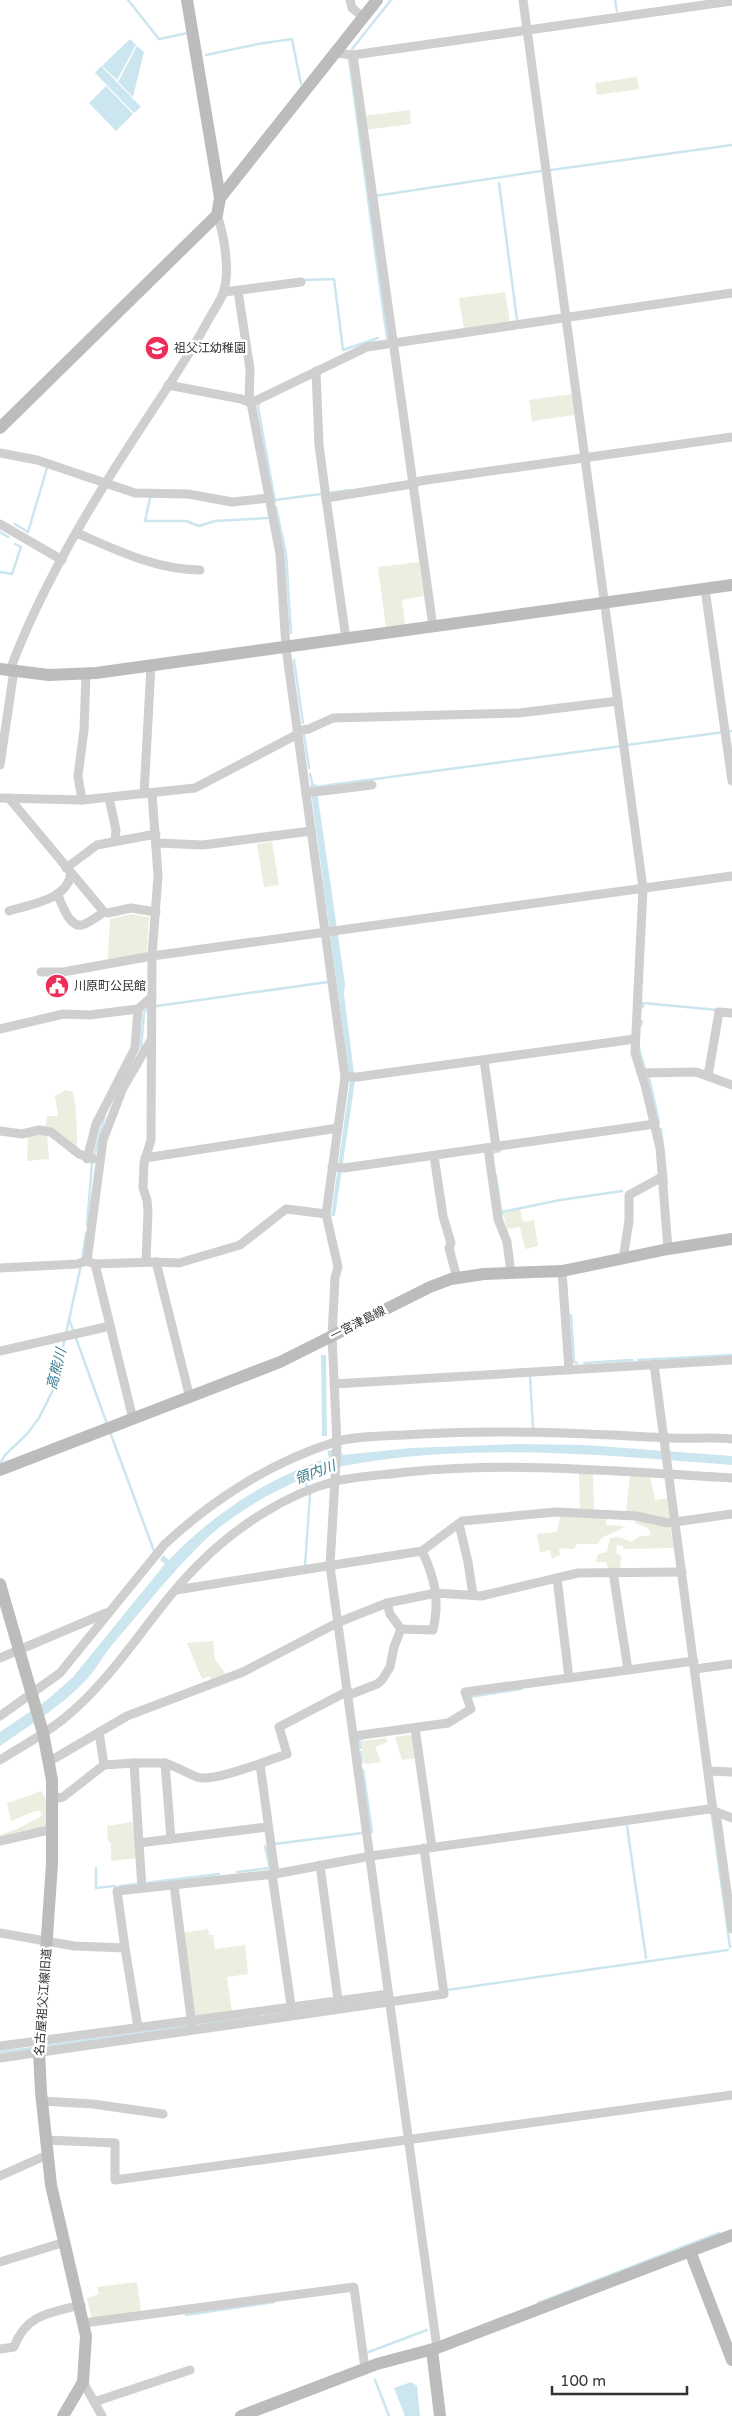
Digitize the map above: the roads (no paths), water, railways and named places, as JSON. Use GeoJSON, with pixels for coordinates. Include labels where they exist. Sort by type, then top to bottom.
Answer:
{"type":"FeatureCollection","features":[{"type":"Feature","properties":{"kind":"street"},"geometry":{"type":"LineString","coordinates":[[0,765],[8,670],[20,643],[62,560],[105,482],[200,336],[224,292],[226,281],[223,231],[217,215],[220,198],[187,0]]}},
{"type":"Feature","properties":{"kind":"street"},"geometry":{"type":"LineString","coordinates":[[350,0],[352,8],[363,18]]}},
{"type":"Feature","properties":{"kind":"street"},"geometry":{"type":"LineString","coordinates":[[220,198],[377,0]]}},
{"type":"Feature","properties":{"kind":"street"},"geometry":{"type":"LineString","coordinates":[[523,0],[564,318],[643,888],[635,1053],[654,1124],[662,1177],[668,1250]]}},
{"type":"Feature","properties":{"kind":"street"},"geometry":{"type":"LineString","coordinates":[[335,53],[353,55],[732,1]]}},
{"type":"Feature","properties":{"kind":"street"},"geometry":{"type":"LineString","coordinates":[[353,55],[433,627]]}},
{"type":"Feature","properties":{"kind":"street"},"geometry":{"type":"LineString","coordinates":[[0,428],[217,215]]}},
{"type":"Feature","properties":{"kind":"street"},"geometry":{"type":"LineString","coordinates":[[224,292],[302,282]]}},
{"type":"Feature","properties":{"kind":"street"},"geometry":{"type":"LineString","coordinates":[[238,291],[250,369],[250,402],[280,554],[286,648],[297,732],[311,793],[311,831],[330,932],[350,1077],[338,1128],[337,1167],[326,1214],[338,1267],[335,1278],[332,1336],[337,1443],[330,1566],[409,2140],[435,2349],[440,2416]]}},
{"type":"Feature","properties":{"kind":"street"},"geometry":{"type":"LineString","coordinates":[[168,385],[250,402],[367,347],[732,293]]}},
{"type":"Feature","properties":{"kind":"street"},"geometry":{"type":"LineString","coordinates":[[316,372],[319,445],[346,639]]}},
{"type":"Feature","properties":{"kind":"street"},"geometry":{"type":"LineString","coordinates":[[326,498],[412,484],[420,481],[732,437]]}},
{"type":"Feature","properties":{"kind":"street"},"geometry":{"type":"LineString","coordinates":[[0,453],[37,460],[135,492],[188,494],[232,502],[269,498]]}},
{"type":"Feature","properties":{"kind":"street"},"geometry":{"type":"LineString","coordinates":[[0,524],[62,560]]}},
{"type":"Feature","properties":{"kind":"street"},"geometry":{"type":"LineString","coordinates":[[77,533],[148,561],[180,570],[200,570]]}},
{"type":"Feature","properties":{"kind":"street"},"geometry":{"type":"LineString","coordinates":[[8,670],[49,675],[86,674],[286,648],[732,585]]}},
{"type":"Feature","properties":{"kind":"street"},"geometry":{"type":"LineString","coordinates":[[705,589],[732,781]]}},
{"type":"Feature","properties":{"kind":"street"},"geometry":{"type":"LineString","coordinates":[[146,1261],[148,1212],[143,1188],[145,1158],[151,1140],[152,956],[158,876],[157,838],[148,793],[151,666]]}},
{"type":"Feature","properties":{"kind":"street"},"geometry":{"type":"LineString","coordinates":[[82,800],[78,776],[84,730],[86,674]]}},
{"type":"Feature","properties":{"kind":"street"},"geometry":{"type":"LineString","coordinates":[[5,798],[82,800],[201,786],[297,732],[309,729],[333,718],[519,713],[618,701]]}},
{"type":"Feature","properties":{"kind":"street"},"geometry":{"type":"LineString","coordinates":[[311,793],[372,785]]}},
{"type":"Feature","properties":{"kind":"street"},"geometry":{"type":"LineString","coordinates":[[5,798],[41,834],[104,912]]}},
{"type":"Feature","properties":{"kind":"street"},"geometry":{"type":"LineString","coordinates":[[109,798],[116,830],[115,840]]}},
{"type":"Feature","properties":{"kind":"street"},"geometry":{"type":"LineString","coordinates":[[69,871],[97,845],[115,840],[157,838],[203,845],[311,831]]}},
{"type":"Feature","properties":{"kind":"street"},"geometry":{"type":"LineString","coordinates":[[9,911],[65,890],[70,883],[69,871]]}},
{"type":"Feature","properties":{"kind":"street"},"geometry":{"type":"LineString","coordinates":[[40,972],[63,972],[152,956],[732,876]]}},
{"type":"Feature","properties":{"kind":"street"},"geometry":{"type":"LineString","coordinates":[[57,894],[70,920],[82,925],[104,912],[108,913],[131,908],[156,912]]}},
{"type":"Feature","properties":{"kind":"street"},"geometry":{"type":"LineString","coordinates":[[0,1029],[63,1014],[90,1015],[138,1009],[152,997]]}},
{"type":"Feature","properties":{"kind":"street"},"geometry":{"type":"LineString","coordinates":[[133,1420],[110,1326],[86,1262],[96,1124],[135,1048],[138,1009]]}},
{"type":"Feature","properties":{"kind":"street"},"geometry":{"type":"LineString","coordinates":[[708,1076],[719,1012],[732,1014]]}},
{"type":"Feature","properties":{"kind":"street"},"geometry":{"type":"LineString","coordinates":[[350,1077],[635,1039]]}},
{"type":"Feature","properties":{"kind":"street"},"geometry":{"type":"LineString","coordinates":[[94,1159],[119,1097],[152,1040]]}},
{"type":"Feature","properties":{"kind":"street"},"geometry":{"type":"LineString","coordinates":[[484,1060],[498,1219],[507,1242],[511,1273]]}},
{"type":"Feature","properties":{"kind":"street"},"geometry":{"type":"LineString","coordinates":[[641,1073],[696,1072],[732,1085]]}},
{"type":"Feature","properties":{"kind":"street"},"geometry":{"type":"LineString","coordinates":[[337,1167],[434,1156],[654,1124]]}},
{"type":"Feature","properties":{"kind":"street"},"geometry":{"type":"LineString","coordinates":[[145,1158],[338,1128]]}},
{"type":"Feature","properties":{"kind":"street"},"geometry":{"type":"LineString","coordinates":[[0,1131],[22,1134],[39,1130],[51,1132],[94,1159]]}},
{"type":"Feature","properties":{"kind":"street"},"geometry":{"type":"LineString","coordinates":[[434,1156],[443,1216],[451,1243],[449,1248],[457,1278]]}},
{"type":"Feature","properties":{"kind":"street"},"geometry":{"type":"LineString","coordinates":[[623,1259],[629,1221],[629,1195],[662,1177]]}},
{"type":"Feature","properties":{"kind":"street"},"geometry":{"type":"LineString","coordinates":[[0,1268],[86,1262],[146,1261],[179,1263],[240,1245],[286,1209],[326,1214]]}},
{"type":"Feature","properties":{"kind":"street","name":"一宮津島線"},"geometry":{"type":"LineString","coordinates":[[0,1470],[280,1362],[430,1288],[457,1278],[484,1274],[562,1271],[732,1239]]}},
{"type":"Feature","properties":{"kind":"street"},"geometry":{"type":"LineString","coordinates":[[156,1262],[190,1398]]}},
{"type":"Feature","properties":{"kind":"street"},"geometry":{"type":"LineString","coordinates":[[562,1271],[569,1370]]}},
{"type":"Feature","properties":{"kind":"street"},"geometry":{"type":"LineString","coordinates":[[0,1351],[110,1326]]}},
{"type":"Feature","properties":{"kind":"street"},"geometry":{"type":"LineString","coordinates":[[334,1384],[732,1360]]}},
{"type":"Feature","properties":{"kind":"street"},"geometry":{"type":"LineString","coordinates":[[654,1364],[708,1770],[732,1929]]}},
{"type":"Feature","properties":{"kind":"street"},"geometry":{"type":"LineString","coordinates":[[0,1716],[60,1673],[164,1545],[205,1509],[276,1466],[337,1443],[463,1432],[541,1432],[664,1439],[732,1439]]}},
{"type":"Feature","properties":{"kind":"street"},"geometry":{"type":"LineString","coordinates":[[0,1760],[67,1716],[98,1686],[199,1564],[236,1532],[293,1497],[336,1480],[419,1471],[503,1467],[669,1473],[732,1478]]}},
{"type":"Feature","properties":{"kind":"street"},"geometry":{"type":"LineString","coordinates":[[176,1590],[422,1551],[462,1521],[556,1512],[636,1516],[668,1523],[732,1514]]}},
{"type":"Feature","properties":{"kind":"street"},"geometry":{"type":"LineString","coordinates":[[459,1524],[473,1595]]}},
{"type":"Feature","properties":{"kind":"street"},"geometry":{"type":"LineString","coordinates":[[401,1629],[433,1630],[436,1617],[436,1593],[432,1572],[422,1551]]}},
{"type":"Feature","properties":{"kind":"street"},"geometry":{"type":"LineString","coordinates":[[613,1572],[628,1670]]}},
{"type":"Feature","properties":{"kind":"street"},"geometry":{"type":"LineString","coordinates":[[50,1761],[127,1716],[243,1672],[339,1622],[387,1603],[436,1593],[473,1595],[512,1590],[578,1573],[682,1572]]}},
{"type":"Feature","properties":{"kind":"street"},"geometry":{"type":"LineString","coordinates":[[558,1578],[569,1678]]}},
{"type":"Feature","properties":{"kind":"street","name":"名古屋祖父江線旧道"},"geometry":{"type":"LineString","coordinates":[[0,1584],[43,1730],[50,1761],[53,1799],[47,1942],[39,2046],[42,2101],[52,2193],[81,2305],[86,2354],[83,2382],[63,2416]]}},
{"type":"Feature","properties":{"kind":"street"},"geometry":{"type":"LineString","coordinates":[[387,1603],[390,1614],[401,1629]]}},
{"type":"Feature","properties":{"kind":"street"},"geometry":{"type":"LineString","coordinates":[[0,1658],[108,1612]]}},
{"type":"Feature","properties":{"kind":"street"},"geometry":{"type":"LineString","coordinates":[[53,1799],[63,1797],[104,1765],[165,1763],[186,1770],[198,1778],[213,1777],[260,1764],[287,1754],[278,1727],[348,1693],[377,1684],[382,1680],[390,1667],[394,1647],[401,1629]]}},
{"type":"Feature","properties":{"kind":"street"},"geometry":{"type":"LineString","coordinates":[[354,1736],[448,1723],[471,1710],[465,1692],[628,1670],[732,1664]]}},
{"type":"Feature","properties":{"kind":"street"},"geometry":{"type":"LineString","coordinates":[[292,2011],[338,2000],[444,1994],[415,1728]]}},
{"type":"Feature","properties":{"kind":"street"},"geometry":{"type":"LineString","coordinates":[[99,1732],[104,1765]]}},
{"type":"Feature","properties":{"kind":"street"},"geometry":{"type":"LineString","coordinates":[[134,1763],[142,1888]]}},
{"type":"Feature","properties":{"kind":"street"},"geometry":{"type":"LineString","coordinates":[[165,1763],[171,1839]]}},
{"type":"Feature","properties":{"kind":"street"},"geometry":{"type":"LineString","coordinates":[[260,1764],[292,2011]]}},
{"type":"Feature","properties":{"kind":"street"},"geometry":{"type":"LineString","coordinates":[[708,1770],[732,1772]]}},
{"type":"Feature","properties":{"kind":"street"},"geometry":{"type":"LineString","coordinates":[[138,2027],[117,1891],[274,1874],[370,1856],[709,1809],[732,1818]]}},
{"type":"Feature","properties":{"kind":"street"},"geometry":{"type":"LineString","coordinates":[[139,1843],[267,1827]]}},
{"type":"Feature","properties":{"kind":"street"},"geometry":{"type":"LineString","coordinates":[[0,1841],[52,1829]]}},
{"type":"Feature","properties":{"kind":"street"},"geometry":{"type":"LineString","coordinates":[[320,1865],[338,2000]]}},
{"type":"Feature","properties":{"kind":"street"},"geometry":{"type":"LineString","coordinates":[[174,1885],[192,2025]]}},
{"type":"Feature","properties":{"kind":"street"},"geometry":{"type":"LineString","coordinates":[[0,1933],[74,1946],[125,1948]]}},
{"type":"Feature","properties":{"kind":"street"},"geometry":{"type":"LineString","coordinates":[[0,2046],[39,2046],[390,1998]]}},
{"type":"Feature","properties":{"kind":"street"},"geometry":{"type":"LineString","coordinates":[[0,2058],[39,2046],[138,2027],[192,2025]]}},
{"type":"Feature","properties":{"kind":"street"},"geometry":{"type":"LineString","coordinates":[[46,2140],[115,2143],[115,2180],[732,2095]]}},
{"type":"Feature","properties":{"kind":"street"},"geometry":{"type":"LineString","coordinates":[[42,2101],[93,2104],[163,2114]]}},
{"type":"Feature","properties":{"kind":"street"},"geometry":{"type":"LineString","coordinates":[[0,2176],[47,2155]]}},
{"type":"Feature","properties":{"kind":"street"},"geometry":{"type":"LineString","coordinates":[[241,2416],[365,2369],[435,2349],[732,2235]]}},
{"type":"Feature","properties":{"kind":"street"},"geometry":{"type":"LineString","coordinates":[[0,2262],[64,2242]]}},
{"type":"Feature","properties":{"kind":"street"},"geometry":{"type":"LineString","coordinates":[[690,2251],[732,2360]]}},
{"type":"Feature","properties":{"kind":"street"},"geometry":{"type":"LineString","coordinates":[[84,2323],[354,2286],[365,2369]]}},
{"type":"Feature","properties":{"kind":"street"},"geometry":{"type":"LineString","coordinates":[[0,2349],[14,2347],[19,2334],[32,2320],[81,2305]]}},
{"type":"Feature","properties":{"kind":"street"},"geometry":{"type":"LineString","coordinates":[[94,2402],[190,2370]]}},
{"type":"Feature","properties":{"kind":"street"},"geometry":{"type":"LineString","coordinates":[[83,2382],[102,2416]]}},
{"type":"Feature","properties":{"kind":"water"},"geometry":{"type":"Polygon","coordinates":[[[130,39],[136,45],[117,80],[102,66],[130,39]]]}},
{"type":"Feature","properties":{"kind":"water"},"geometry":{"type":"Polygon","coordinates":[[[137,46],[144,52],[133,97],[118,82],[137,46]]]}},
{"type":"Feature","properties":{"kind":"water"},"geometry":{"type":"Polygon","coordinates":[[[101,66],[141,107],[134,113],[95,73],[101,66]]]}},
{"type":"Feature","properties":{"kind":"water"},"geometry":{"type":"Polygon","coordinates":[[[106,86],[133,114],[116,131],[89,103],[106,86]]]}},
{"type":"Feature","properties":{"kind":"water"},"geometry":{"type":"Polygon","coordinates":[[[316,784],[345,984],[344,994],[355,1081],[335,1216],[331,1216],[350,1081],[310,785],[316,784]]]}},
{"type":"Feature","properties":{"kind":"water"},"geometry":{"type":"Polygon","coordinates":[[[321,1355],[326,1355],[327,1436],[322,1436],[321,1355]]]}},
{"type":"Feature","properties":{"kind":"water","name":"領内川"},"geometry":{"type":"Polygon","coordinates":[[[514,1444],[585,1445],[732,1456],[732,1465],[588,1455],[492,1452],[396,1458],[349,1465],[311,1476],[291,1484],[252,1505],[234,1516],[204,1541],[168,1579],[77,1689],[45,1715],[0,1746],[0,1732],[47,1700],[73,1677],[165,1564],[160,1560],[163,1555],[169,1560],[223,1512],[263,1487],[306,1466],[329,1458],[327,1451],[339,1448],[343,1455],[411,1448],[514,1444]]]}},
{"type":"Feature","properties":{"kind":"water"},"geometry":{"type":"Polygon","coordinates":[[[411,2382],[417,2386],[420,2416],[405,2416],[394,2388],[411,2382]]]}},
{"type":"Feature","properties":{"kind":"waterway"},"geometry":{"type":"LineString","coordinates":[[128,0],[159,39],[188,33]]}},
{"type":"Feature","properties":{"kind":"waterway"},"geometry":{"type":"LineString","coordinates":[[352,49],[391,0]]}},
{"type":"Feature","properties":{"kind":"waterway"},"geometry":{"type":"LineString","coordinates":[[615,0],[617,11]]}},
{"type":"Feature","properties":{"kind":"waterway"},"geometry":{"type":"LineString","coordinates":[[206,55],[292,39],[301,84]]}},
{"type":"Feature","properties":{"kind":"waterway"},"geometry":{"type":"LineString","coordinates":[[349,59],[387,338]]}},
{"type":"Feature","properties":{"kind":"waterway"},"geometry":{"type":"LineString","coordinates":[[551,170],[732,145]]}},
{"type":"Feature","properties":{"kind":"waterway"},"geometry":{"type":"LineString","coordinates":[[375,196],[541,171]]}},
{"type":"Feature","properties":{"kind":"waterway"},"geometry":{"type":"LineString","coordinates":[[499,183],[517,320]]}},
{"type":"Feature","properties":{"kind":"waterway"},"geometry":{"type":"LineString","coordinates":[[303,280],[334,279],[343,350],[378,338]]}},
{"type":"Feature","properties":{"kind":"waterway"},"geometry":{"type":"LineString","coordinates":[[259,404],[275,502]]}},
{"type":"Feature","properties":{"kind":"waterway"},"geometry":{"type":"LineString","coordinates":[[15,524],[28,532],[47,468]]}},
{"type":"Feature","properties":{"kind":"waterway"},"geometry":{"type":"LineString","coordinates":[[328,493],[350,490]]}},
{"type":"Feature","properties":{"kind":"waterway"},"geometry":{"type":"LineString","coordinates":[[275,500],[321,494]]}},
{"type":"Feature","properties":{"kind":"waterway"},"geometry":{"type":"LineString","coordinates":[[150,498],[145,521],[186,521],[199,526],[215,521],[268,518]]}},
{"type":"Feature","properties":{"kind":"waterway"},"geometry":{"type":"LineString","coordinates":[[276,507],[286,554],[291,633]]}},
{"type":"Feature","properties":{"kind":"waterway"},"geometry":{"type":"LineString","coordinates":[[0,532],[8,537]]}},
{"type":"Feature","properties":{"kind":"waterway"},"geometry":{"type":"LineString","coordinates":[[0,572],[12,574],[21,547],[15,544]]}},
{"type":"Feature","properties":{"kind":"waterway"},"geometry":{"type":"LineString","coordinates":[[294,660],[303,723]]}},
{"type":"Feature","properties":{"kind":"waterway"},"geometry":{"type":"LineString","coordinates":[[627,745],[732,731]]}},
{"type":"Feature","properties":{"kind":"waterway"},"geometry":{"type":"LineString","coordinates":[[304,735],[309,768]]}},
{"type":"Feature","properties":{"kind":"waterway"},"geometry":{"type":"LineString","coordinates":[[315,787],[622,746]]}},
{"type":"Feature","properties":{"kind":"waterway"},"geometry":{"type":"LineString","coordinates":[[310,774],[313,787]]}},
{"type":"Feature","properties":{"kind":"waterway"},"geometry":{"type":"LineString","coordinates":[[157,1006],[328,982]]}},
{"type":"Feature","properties":{"kind":"waterway"},"geometry":{"type":"LineString","coordinates":[[643,1007],[643,1003],[718,1010]]}},
{"type":"Feature","properties":{"kind":"waterway"},"geometry":{"type":"LineString","coordinates":[[141,1048],[144,1013],[148,1008]]}},
{"type":"Feature","properties":{"kind":"waterway"},"geometry":{"type":"LineString","coordinates":[[641,1025],[642,1021]]}},
{"type":"Feature","properties":{"kind":"waterway"},"geometry":{"type":"LineString","coordinates":[[639,1049],[645,1069]]}},
{"type":"Feature","properties":{"kind":"waterway"},"geometry":{"type":"LineString","coordinates":[[649,1078],[659,1122]]}},
{"type":"Feature","properties":{"kind":"waterway"},"geometry":{"type":"LineString","coordinates":[[87,1225],[92,1163],[105,1115]]}},
{"type":"Feature","properties":{"kind":"waterway"},"geometry":{"type":"LineString","coordinates":[[661,1129],[667,1183]]}},
{"type":"Feature","properties":{"kind":"waterway"},"geometry":{"type":"LineString","coordinates":[[493,1153],[500,1151]]}},
{"type":"Feature","properties":{"kind":"waterway"},"geometry":{"type":"LineString","coordinates":[[496,1176],[502,1216]]}},
{"type":"Feature","properties":{"kind":"waterway"},"geometry":{"type":"LineString","coordinates":[[502,1212],[560,1200],[622,1191]]}},
{"type":"Feature","properties":{"kind":"waterway"},"geometry":{"type":"LineString","coordinates":[[82,1259],[86,1233]]}},
{"type":"Feature","properties":{"kind":"waterway","name":"高熊川"},"geometry":{"type":"LineString","coordinates":[[0,1464],[5,1455],[27,1434],[39,1418],[54,1388],[81,1265]]}},
{"type":"Feature","properties":{"kind":"waterway"},"geometry":{"type":"LineString","coordinates":[[571,1315],[574,1362],[577,1363]]}},
{"type":"Feature","properties":{"kind":"waterway"},"geometry":{"type":"LineString","coordinates":[[69,1319],[107,1424]]}},
{"type":"Feature","properties":{"kind":"waterway"},"geometry":{"type":"LineString","coordinates":[[638,1360],[732,1355]]}},
{"type":"Feature","properties":{"kind":"waterway"},"geometry":{"type":"LineString","coordinates":[[584,1363],[632,1360]]}},
{"type":"Feature","properties":{"kind":"waterway"},"geometry":{"type":"LineString","coordinates":[[530,1376],[533,1428]]}},
{"type":"Feature","properties":{"kind":"waterway"},"geometry":{"type":"LineString","coordinates":[[110,1432],[154,1551]]}},
{"type":"Feature","properties":{"kind":"waterway","name":"領内川"},"geometry":{"type":"LineString","coordinates":[[303,1476],[307,1487]]}},
{"type":"Feature","properties":{"kind":"waterway"},"geometry":{"type":"LineString","coordinates":[[305,1565],[310,1495]]}},
{"type":"Feature","properties":{"kind":"waterway"},"geometry":{"type":"LineString","coordinates":[[469,1697],[521,1689]]}},
{"type":"Feature","properties":{"kind":"waterway"},"geometry":{"type":"LineString","coordinates":[[361,1748],[359,1739],[362,1739]]}},
{"type":"Feature","properties":{"kind":"waterway"},"geometry":{"type":"LineString","coordinates":[[361,1752],[362,1762]]}},
{"type":"Feature","properties":{"kind":"waterway"},"geometry":{"type":"LineString","coordinates":[[363,1770],[372,1832]]}},
{"type":"Feature","properties":{"kind":"waterway"},"geometry":{"type":"LineString","coordinates":[[712,1816],[730,1947]]}},
{"type":"Feature","properties":{"kind":"waterway"},"geometry":{"type":"LineString","coordinates":[[627,1826],[646,1958]]}},
{"type":"Feature","properties":{"kind":"waterway"},"geometry":{"type":"LineString","coordinates":[[274,1844],[362,1833]]}},
{"type":"Feature","properties":{"kind":"waterway"},"geometry":{"type":"LineString","coordinates":[[237,1872],[270,1868],[265,1846]]}},
{"type":"Feature","properties":{"kind":"waterway"},"geometry":{"type":"LineString","coordinates":[[96,1868],[96,1888],[115,1886]]}},
{"type":"Feature","properties":{"kind":"waterway"},"geometry":{"type":"LineString","coordinates":[[145,1883],[219,1874]]}},
{"type":"Feature","properties":{"kind":"waterway"},"geometry":{"type":"LineString","coordinates":[[120,1886],[137,1884]]}},
{"type":"Feature","properties":{"kind":"waterway"},"geometry":{"type":"LineString","coordinates":[[447,1990],[728,1950]]}},
{"type":"Feature","properties":{"kind":"waterway"},"geometry":{"type":"LineString","coordinates":[[194,2025],[258,2016]]}},
{"type":"Feature","properties":{"kind":"waterway"},"geometry":{"type":"LineString","coordinates":[[45,2046],[190,2026]]}},
{"type":"Feature","properties":{"kind":"waterway"},"geometry":{"type":"LineString","coordinates":[[0,2052],[33,2048]]}},
{"type":"Feature","properties":{"kind":"waterway"},"geometry":{"type":"LineString","coordinates":[[538,2303],[719,2233]]}},
{"type":"Feature","properties":{"kind":"waterway"},"geometry":{"type":"LineString","coordinates":[[186,2315],[274,2302]]}},
{"type":"Feature","properties":{"kind":"waterway"},"geometry":{"type":"LineString","coordinates":[[366,2353],[427,2330]]}},
{"type":"Feature","properties":{"kind":"waterway"},"geometry":{"type":"LineString","coordinates":[[375,2380],[389,2416]]}},
{"type":"Feature","properties":{"kind":"place","name":"祖父江幼稚園"},"geometry":{"type":"Point","coordinates":[157,348]}},
{"type":"Feature","properties":{"kind":"place","name":"川原町公民館"},"geometry":{"type":"Point","coordinates":[57,986]}}]}
